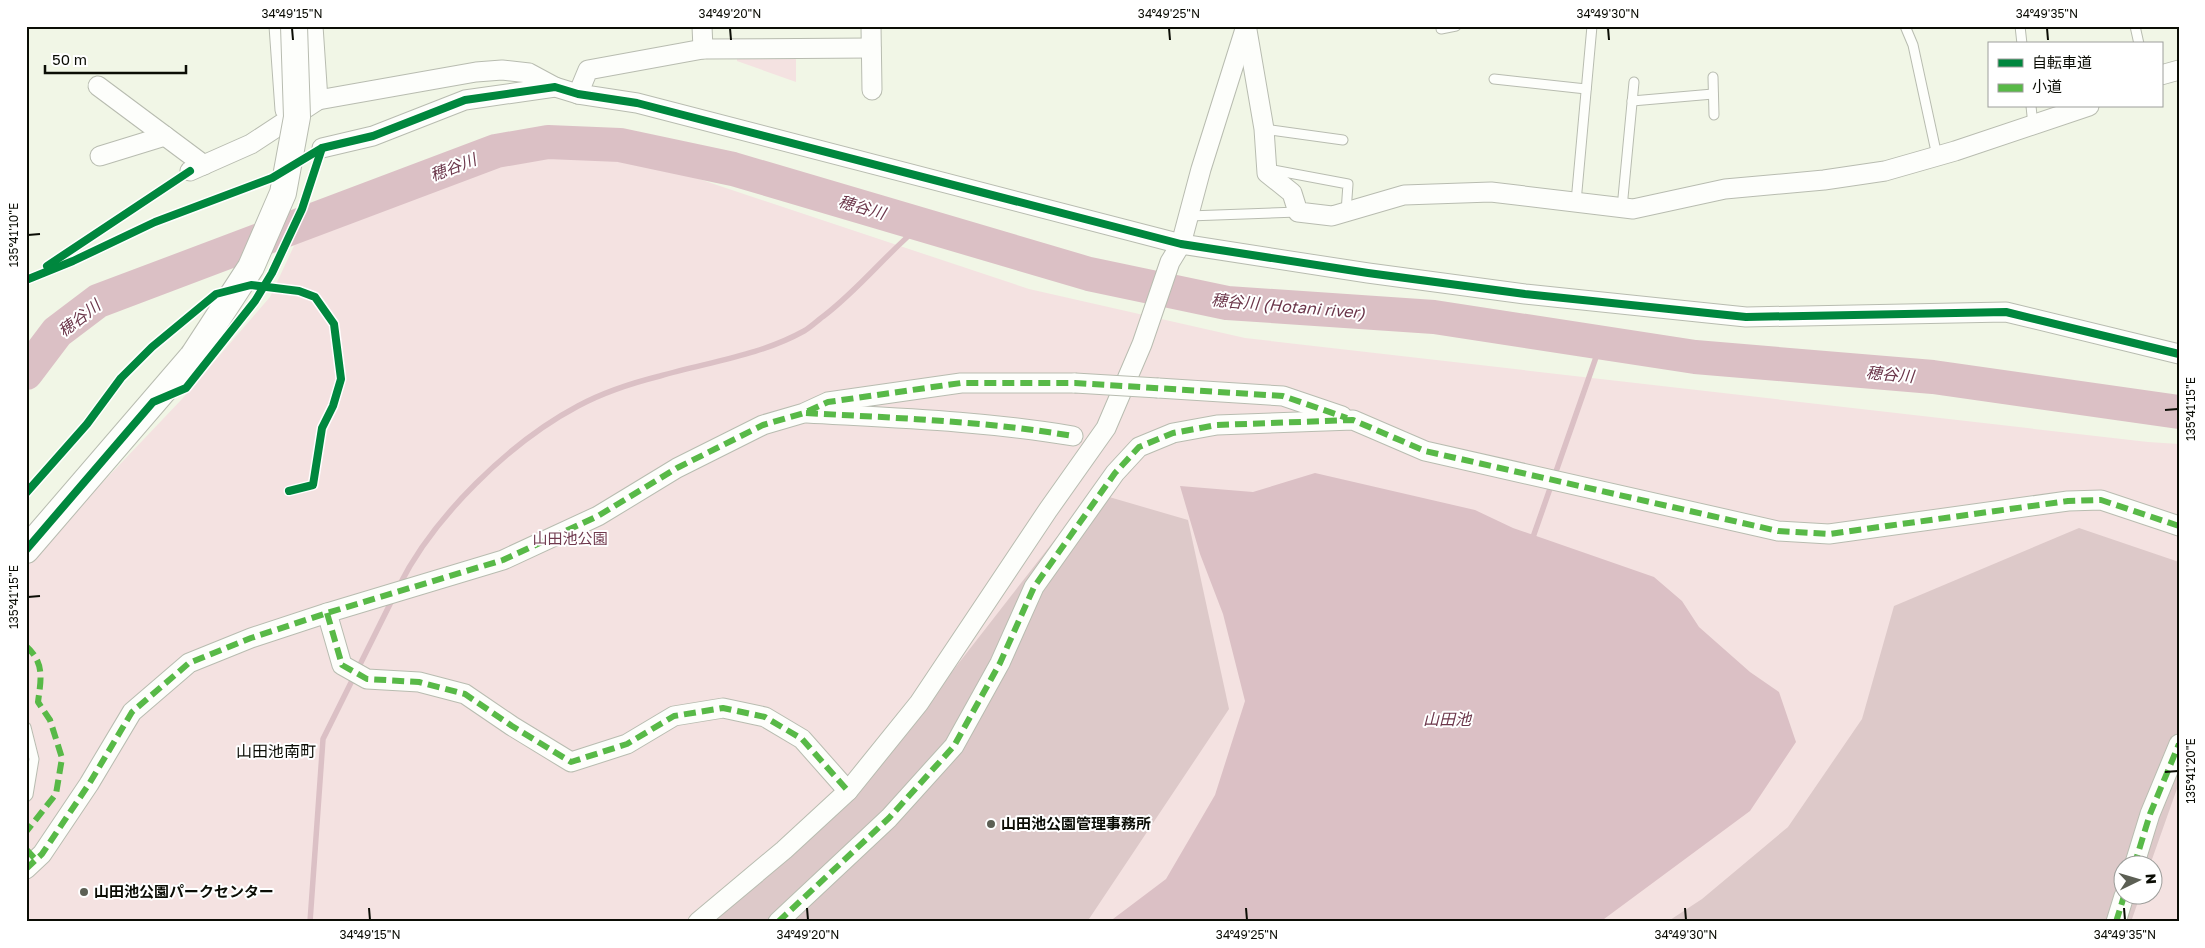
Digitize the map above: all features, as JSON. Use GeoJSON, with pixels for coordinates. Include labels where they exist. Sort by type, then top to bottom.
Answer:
{"type":"FeatureCollection","features":[{"type":"Feature","properties":{"kind":"street"},"geometry":{"type":"LineString","coordinates":[[279,26],[286,122]]}},
{"type":"Feature","properties":{"kind":"street"},"geometry":{"type":"LineString","coordinates":[[26,550],[193,356],[251,267],[282,193],[297,117],[294,26]]}},
{"type":"Feature","properties":{"kind":"street"},"geometry":{"type":"LineString","coordinates":[[313,26],[318,100]]}},
{"type":"Feature","properties":{"kind":"street"},"geometry":{"type":"LineString","coordinates":[[702,26],[703,49]]}},
{"type":"Feature","properties":{"kind":"street"},"geometry":{"type":"LineString","coordinates":[[871,26],[872,90]]}},
{"type":"Feature","properties":{"kind":"street"},"geometry":{"type":"LineString","coordinates":[[1247,26],[1264,129],[1267,173],[1292,193],[1298,212],[1332,216],[1404,195],[1491,192],[1633,209],[1725,189],[1824,180],[1885,171],[1937,156],[2032,116],[2078,108]]}},
{"type":"Feature","properties":{"kind":"street"},"geometry":{"type":"LineString","coordinates":[[698,922],[784,850],[848,791],[919,703],[1048,510],[1106,428],[1146,333],[1170,262],[1182,244],[1201,169],[1247,26]]}},
{"type":"Feature","properties":{"kind":"street"},"geometry":{"type":"LineString","coordinates":[[578,94],[588,70],[703,49],[871,48]]}},
{"type":"Feature","properties":{"kind":"street"},"geometry":{"type":"LineString","coordinates":[[98,86],[165,136],[197,168],[251,144],[318,100],[476,72],[502,70],[528,73],[555,87],[578,94],[637,103],[1182,244],[1368,273],[1505,291],[1746,317],[2006,312],[2179,354]]}},
{"type":"Feature","properties":{"kind":"street"},"geometry":{"type":"LineString","coordinates":[[2162,75],[2179,70]]}},
{"type":"Feature","properties":{"kind":"street"},"geometry":{"type":"LineString","coordinates":[[322,148],[373,136],[465,100],[555,87]]}},
{"type":"Feature","properties":{"kind":"street"},"geometry":{"type":"LineString","coordinates":[[100,156],[165,136]]}},
{"type":"Feature","properties":{"kind":"street"},"geometry":{"type":"LineString","coordinates":[[26,869],[42,854],[89,784],[132,712],[189,663],[251,638],[326,613],[503,560],[598,516],[676,468],[755,430],[804,413],[828,402],[961,383],[1075,383],[1284,396],[1353,420],[1424,451],[1778,530],[1829,534],[2068,501],[2101,500],[2179,526]]}},
{"type":"Feature","properties":{"kind":"street"},"geometry":{"type":"LineString","coordinates":[[804,413],[931,420],[1026,428],[1073,436]]}},
{"type":"Feature","properties":{"kind":"street"},"geometry":{"type":"LineString","coordinates":[[778,922],[889,818],[954,746],[1000,663],[1034,586],[1115,474],[1138,447],[1173,433],[1218,425],[1353,420]]}},
{"type":"Feature","properties":{"kind":"street"},"geometry":{"type":"LineString","coordinates":[[326,613],[342,665],[367,679],[419,682],[465,694],[512,726],[572,762],[627,744],[674,716],[723,708],[765,717],[802,739],[848,791]]}},
{"type":"Feature","properties":{"kind":"street"},"geometry":{"type":"LineString","coordinates":[[2137,856],[2150,814],[2179,744]]}},
{"type":"Feature","properties":{"kind":"street"},"geometry":{"type":"LineString","coordinates":[[2116,922],[2121,906]]}},
{"type":"Feature","properties":{"kind":"lane"},"geometry":{"type":"LineString","coordinates":[[1441,29],[1456,26]]}},
{"type":"Feature","properties":{"kind":"lane"},"geometry":{"type":"LineString","coordinates":[[1576,202],[1592,26]]}},
{"type":"Feature","properties":{"kind":"lane"},"geometry":{"type":"LineString","coordinates":[[1905,26],[1913,45],[1937,156]]}},
{"type":"Feature","properties":{"kind":"lane"},"geometry":{"type":"LineString","coordinates":[[2020,26],[2022,42]]}},
{"type":"Feature","properties":{"kind":"lane"},"geometry":{"type":"LineString","coordinates":[[2135,26],[2139,42]]}},
{"type":"Feature","properties":{"kind":"lane"},"geometry":{"type":"LineString","coordinates":[[1713,77],[1714,115]]}},
{"type":"Feature","properties":{"kind":"lane"},"geometry":{"type":"LineString","coordinates":[[1494,79],[1586,88]]}},
{"type":"Feature","properties":{"kind":"lane"},"geometry":{"type":"LineString","coordinates":[[1622,208],[1634,82]]}},
{"type":"Feature","properties":{"kind":"lane"},"geometry":{"type":"LineString","coordinates":[[1632,101],[1713,94]]}},
{"type":"Feature","properties":{"kind":"lane"},"geometry":{"type":"LineString","coordinates":[[1264,129],[1343,140]]}},
{"type":"Feature","properties":{"kind":"lane"},"geometry":{"type":"LineString","coordinates":[[1266,168],[1348,184],[1346,212]]}},
{"type":"Feature","properties":{"kind":"lane"},"geometry":{"type":"LineString","coordinates":[[1189,216],[1298,212]]}},
{"type":"Feature","properties":{"kind":"lane"},"geometry":{"type":"LineString","coordinates":[[26,727],[34,760],[28,795],[26,797]]}},
{"type":"Feature","properties":{"kind":"green space"},"geometry":{"type":"Polygon","coordinates":[[[737,56],[796,56],[796,82],[737,61],[737,56]]]}},
{"type":"Feature","properties":{"kind":"green space","name":"山田池公園"},"geometry":{"type":"Polygon","coordinates":[[[563,151],[630,156],[1029,289],[1245,338],[2148,442],[2179,444],[2179,922],[26,922],[26,563],[182,399],[270,297],[300,233],[411,189],[501,158],[563,151]]]}},
{"type":"Feature","properties":{"kind":"shaded area"},"geometry":{"type":"Polygon","coordinates":[[[1092,492],[1188,520],[1229,709],[1087,922],[710,922],[856,795],[1092,492]]]}},
{"type":"Feature","properties":{"kind":"shaded area"},"geometry":{"type":"Polygon","coordinates":[[[2079,528],[2179,562],[2179,783],[2153,856],[2112,856],[2112,906],[2137,906],[2131,922],[1667,922],[1702,899],[1788,827],[1862,719],[1894,606],[2079,528]]]}},
{"type":"Feature","properties":{"kind":"water","name":"山田池"},"geometry":{"type":"Polygon","coordinates":[[[1315,473],[1475,510],[1513,528],[1654,577],[1682,601],[1699,627],[1750,672],[1779,692],[1796,742],[1750,811],[1600,922],[1109,922],[1166,879],[1215,795],[1245,701],[1223,614],[1200,554],[1180,486],[1253,492],[1315,473]]]}},
{"type":"Feature","properties":{"kind":"waterway","name":"穂谷川 (Hotani river)"},"geometry":{"type":"LineString","coordinates":[[26,373],[57,332],[98,301],[496,151],[548,142],[620,145],[733,169],[1089,274],[1227,303],[1434,317],[1695,357],[1933,377],[2179,412]]}},
{"type":"Feature","properties":{"kind":"waterway"},"geometry":{"type":"LineString","coordinates":[[399,586],[432,533],[476,483],[526,439],[552,421],[578,406],[618,388],[751,353],[787,340],[804,331],[838,305],[921,225]]}},
{"type":"Feature","properties":{"kind":"waterway"},"geometry":{"type":"LineString","coordinates":[[1532,540],[1601,343]]}},
{"type":"Feature","properties":{"kind":"waterway"},"geometry":{"type":"LineString","coordinates":[[310,922],[323,739],[393,598]]}},
{"type":"Feature","properties":{"kind":"marked path"},"geometry":{"type":"LineString","coordinates":[[26,869],[42,854],[89,784],[132,712],[189,663],[251,638],[327,613],[503,560],[598,516],[677,468],[763,425],[804,413],[828,402],[961,383],[1075,383],[1283,396],[1347,418]]}},
{"type":"Feature","properties":{"kind":"marked path"},"geometry":{"type":"LineString","coordinates":[[806,413],[973,423],[1073,436]]}},
{"type":"Feature","properties":{"kind":"marked path"},"geometry":{"type":"LineString","coordinates":[[778,922],[889,818],[954,746],[1000,663],[1034,587],[1115,473],[1139,447],[1173,433],[1217,425],[1353,420],[1425,451],[1778,531],[1829,534],[2068,501],[2101,500],[2179,526]]}},
{"type":"Feature","properties":{"kind":"marked path"},"geometry":{"type":"LineString","coordinates":[[327,613],[342,665],[367,679],[419,682],[465,694],[512,726],[571,762],[627,744],[674,716],[723,708],[765,717],[802,739],[848,791]]}},
{"type":"Feature","properties":{"kind":"marked path"},"geometry":{"type":"LineString","coordinates":[[26,646],[32,652],[39,665],[41,679],[38,702],[50,720],[62,758],[56,794],[26,832]]}},
{"type":"Feature","properties":{"kind":"marked path"},"geometry":{"type":"LineString","coordinates":[[2137,856],[2150,814],[2179,744]]}},
{"type":"Feature","properties":{"kind":"marked path"},"geometry":{"type":"LineString","coordinates":[[26,849],[36,860]]}},
{"type":"Feature","properties":{"kind":"marked path"},"geometry":{"type":"LineString","coordinates":[[2116,922],[2121,906]]}},
{"type":"Feature","properties":{"kind":"cycle path"},"geometry":{"type":"LineString","coordinates":[[26,280],[73,261],[155,222],[272,178],[322,148],[373,136],[465,100],[555,87],[578,94],[637,103],[1181,244],[1368,273],[1525,294],[1746,317],[2006,312],[2179,354]]}},
{"type":"Feature","properties":{"kind":"cycle path"},"geometry":{"type":"LineString","coordinates":[[26,550],[153,402],[186,388],[255,301],[272,273],[302,209],[322,148]]}},
{"type":"Feature","properties":{"kind":"cycle path"},"geometry":{"type":"LineString","coordinates":[[47,266],[190,171]]}},
{"type":"Feature","properties":{"kind":"cycle path"},"geometry":{"type":"LineString","coordinates":[[26,493],[87,424],[121,378],[152,347],[216,294],[251,285],[299,291],[315,297],[334,324],[341,379],[333,406],[322,428],[313,485],[289,491]]}},
{"type":"Feature","properties":{"kind":"place","name":"山田池公園管理事務所"},"geometry":{"type":"Point","coordinates":[991,824]}},
{"type":"Feature","properties":{"kind":"place","name":"山田池公園パークセンター"},"geometry":{"type":"Point","coordinates":[84,892]}},
{"type":"Feature","properties":{"kind":"district","name":"山田池南町"},"geometry":{"type":"Point","coordinates":[276,751]}},
{"type":"Feature","properties":{"kind":"water label","name":"穂谷川"},"geometry":{"type":"Point","coordinates":[453,167]}},
{"type":"Feature","properties":{"kind":"water label","name":"穂谷川"},"geometry":{"type":"Point","coordinates":[862,207]}},
{"type":"Feature","properties":{"kind":"water label","name":"穂谷川"},"geometry":{"type":"Point","coordinates":[79,318]}},
{"type":"Feature","properties":{"kind":"water label","name":"穂谷川"},"geometry":{"type":"Point","coordinates":[1890,374]}}]}
